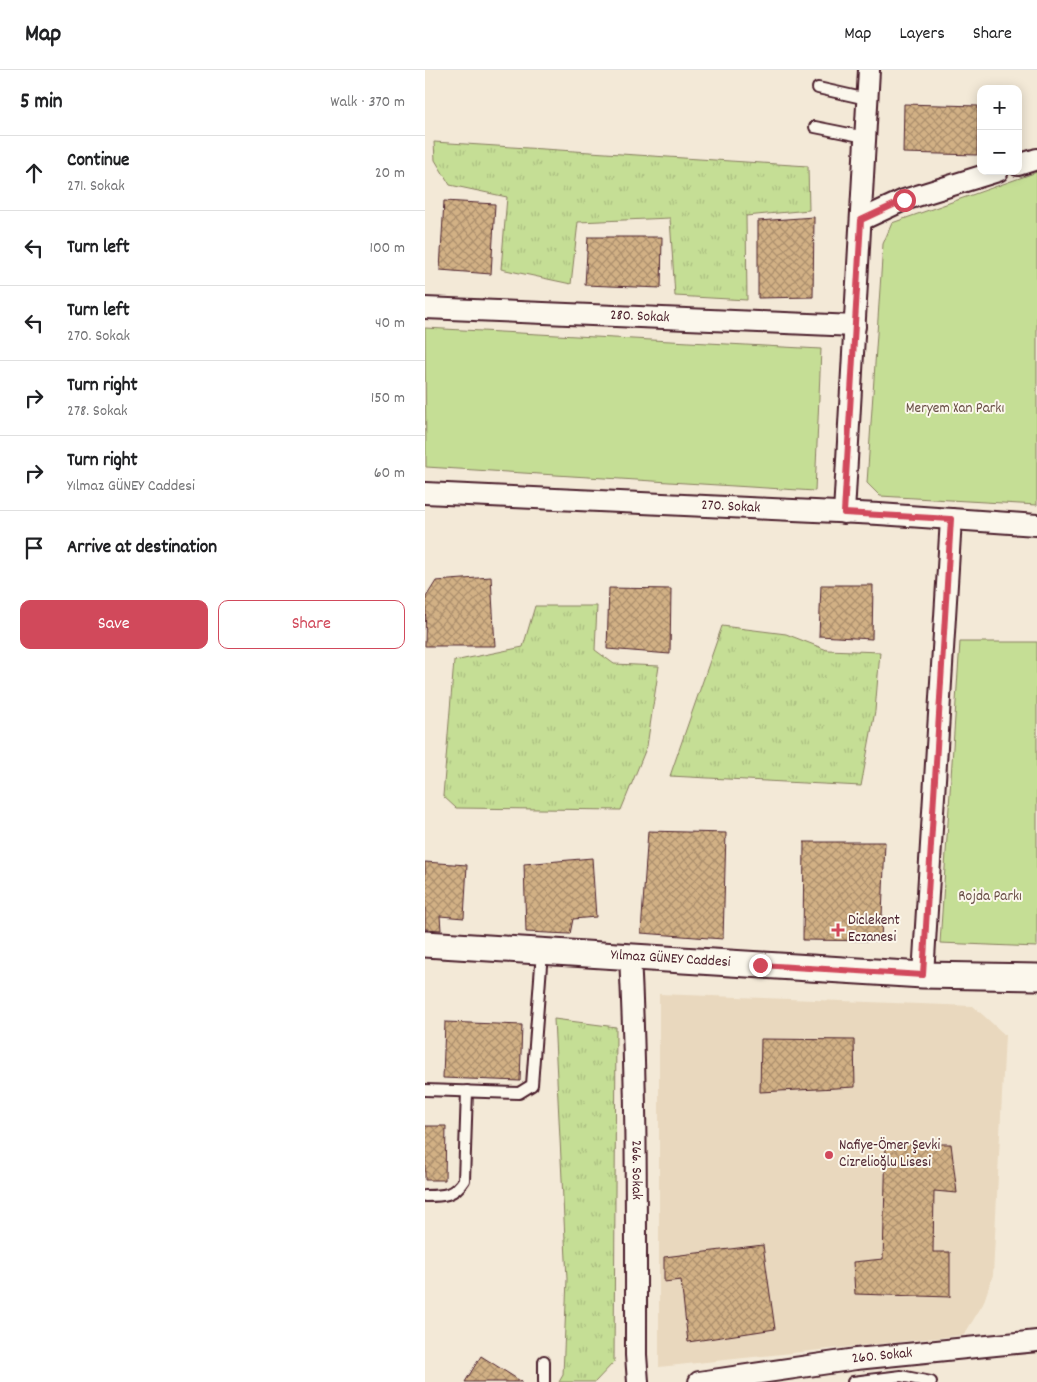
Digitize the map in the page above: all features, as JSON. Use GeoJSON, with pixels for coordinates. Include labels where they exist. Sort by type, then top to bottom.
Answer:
{"type":"FeatureCollection","features":[{"type":"Feature","properties":{"kind":"street"},"geometry":{"type":"LineString","coordinates":[[844,513],[869,70]]}},
{"type":"Feature","properties":{"kind":"street"},"geometry":{"type":"LineString","coordinates":[[1022,164],[1037,159]]}},
{"type":"Feature","properties":{"kind":"street"},"geometry":{"type":"LineString","coordinates":[[861,220],[904,200],[985,175]]}},
{"type":"Feature","properties":{"kind":"street","name":"280. Sokak"},"geometry":{"type":"LineString","coordinates":[[425,308],[855,326]]}},
{"type":"Feature","properties":{"kind":"street","name":"270. Sokak"},"geometry":{"type":"LineString","coordinates":[[425,493],[844,513],[1037,525]]}},
{"type":"Feature","properties":{"kind":"street"},"geometry":{"type":"LineString","coordinates":[[923,975],[951,519]]}},
{"type":"Feature","properties":{"kind":"street","name":"Yılmaz GÜNEY Caddesi"},"geometry":{"type":"LineString","coordinates":[[425,944],[923,975],[1037,977]]}},
{"type":"Feature","properties":{"kind":"street","name":"266. Sokak"},"geometry":{"type":"LineString","coordinates":[[630,956],[636,1174],[636,1354],[638,1382]]}},
{"type":"Feature","properties":{"kind":"street","name":"260. Sokak"},"geometry":{"type":"LineString","coordinates":[[699,1382],[857,1359],[1037,1341]]}},
{"type":"Feature","properties":{"kind":"lane"},"geometry":{"type":"LineString","coordinates":[[819,88],[867,99]]}},
{"type":"Feature","properties":{"kind":"lane"},"geometry":{"type":"LineString","coordinates":[[815,127],[865,137]]}},
{"type":"Feature","properties":{"kind":"lane"},"geometry":{"type":"LineString","coordinates":[[425,1090],[519,1093],[532,1085],[542,951]]}},
{"type":"Feature","properties":{"kind":"lane"},"geometry":{"type":"LineString","coordinates":[[425,1196],[445,1196],[455,1191],[464,1180],[467,1091]]}},
{"type":"Feature","properties":{"kind":"lane"},"geometry":{"type":"LineString","coordinates":[[544,1361],[544,1382]]}},
{"type":"Feature","properties":{"kind":"lane"},"geometry":{"type":"LineString","coordinates":[[853,1382],[901,1376],[931,1382]]}},
{"type":"Feature","properties":{"kind":"shaded area","name":"Nafiye-Ömer Şevki Cizrelioğlu Lisesi"},"geometry":{"type":"Polygon","coordinates":[[[659,994],[973,1006],[1005,1035],[993,1275],[983,1304],[964,1335],[659,1367],[659,994]]]}},
{"type":"Feature","properties":{"kind":"green space"},"geometry":{"type":"Polygon","coordinates":[[[434,142],[808,166],[809,210],[746,216],[747,300],[675,296],[670,218],[578,222],[571,284],[501,269],[507,197],[450,185],[435,160],[434,142]]]}},
{"type":"Feature","properties":{"kind":"green space","name":"Meryem Xan Parkı"},"geometry":{"type":"Polygon","coordinates":[[[1037,172],[1037,505],[880,496],[867,483],[883,244],[892,223],[1037,172]]]}},
{"type":"Feature","properties":{"kind":"green space"},"geometry":{"type":"Polygon","coordinates":[[[425,328],[821,349],[815,491],[426,467],[425,328]]]}},
{"type":"Feature","properties":{"kind":"green space"},"geometry":{"type":"Polygon","coordinates":[[[535,606],[597,606],[595,650],[614,664],[659,666],[647,746],[621,810],[456,808],[443,796],[454,661],[523,647],[535,606]]]}},
{"type":"Feature","properties":{"kind":"green space"},"geometry":{"type":"Polygon","coordinates":[[[722,626],[786,634],[827,650],[880,652],[875,711],[861,786],[670,776],[722,626]]]}},
{"type":"Feature","properties":{"kind":"green space","name":"Rojda Parkı"},"geometry":{"type":"Polygon","coordinates":[[[960,642],[1037,642],[1037,947],[940,943],[960,642]]]}},
{"type":"Feature","properties":{"kind":"green space"},"geometry":{"type":"Polygon","coordinates":[[[554,1019],[616,1027],[614,1362],[595,1382],[559,1382],[563,1375],[567,1279],[554,1019]]]}},
{"type":"Feature","properties":{"kind":"building"},"geometry":{"type":"Polygon","coordinates":[[[904,104],[977,106],[977,155],[903,153],[904,104]]]}},
{"type":"Feature","properties":{"kind":"building"},"geometry":{"type":"Polygon","coordinates":[[[444,201],[495,204],[491,274],[440,270],[444,201]]]}},
{"type":"Feature","properties":{"kind":"building"},"geometry":{"type":"Polygon","coordinates":[[[814,217],[813,297],[758,298],[758,221],[814,217]]]}},
{"type":"Feature","properties":{"kind":"building"},"geometry":{"type":"Polygon","coordinates":[[[588,237],[662,237],[661,288],[585,285],[588,237]]]}},
{"type":"Feature","properties":{"kind":"building"},"geometry":{"type":"Polygon","coordinates":[[[491,577],[495,646],[425,646],[426,597],[436,581],[491,577]]]}},
{"type":"Feature","properties":{"kind":"building"},"geometry":{"type":"Polygon","coordinates":[[[821,585],[873,585],[872,639],[819,636],[821,585]]]}},
{"type":"Feature","properties":{"kind":"building"},"geometry":{"type":"Polygon","coordinates":[[[609,588],[671,589],[670,654],[607,649],[609,588]]]}},
{"type":"Feature","properties":{"kind":"building"},"geometry":{"type":"Polygon","coordinates":[[[648,831],[726,833],[723,939],[641,933],[648,831]]]}},
{"type":"Feature","properties":{"kind":"building"},"geometry":{"type":"Polygon","coordinates":[[[804,842],[885,842],[881,941],[803,940],[804,842]]]}},
{"type":"Feature","properties":{"kind":"building"},"geometry":{"type":"Polygon","coordinates":[[[592,858],[596,917],[573,919],[570,934],[526,932],[524,864],[592,858]]]}},
{"type":"Feature","properties":{"kind":"building"},"geometry":{"type":"Polygon","coordinates":[[[425,862],[467,865],[464,918],[440,916],[441,930],[425,929],[425,862]]]}},
{"type":"Feature","properties":{"kind":"building"},"geometry":{"type":"Polygon","coordinates":[[[445,1022],[522,1025],[520,1081],[443,1078],[445,1022]]]}},
{"type":"Feature","properties":{"kind":"building"},"geometry":{"type":"Polygon","coordinates":[[[761,1039],[854,1040],[855,1087],[760,1092],[761,1039]]]}},
{"type":"Feature","properties":{"kind":"building"},"geometry":{"type":"Polygon","coordinates":[[[425,1126],[446,1126],[445,1180],[425,1180],[425,1126]]]}},
{"type":"Feature","properties":{"kind":"building"},"geometry":{"type":"Polygon","coordinates":[[[886,1144],[951,1144],[957,1193],[934,1191],[933,1252],[950,1252],[950,1297],[855,1294],[853,1262],[883,1259],[886,1144]]]}},
{"type":"Feature","properties":{"kind":"building"},"geometry":{"type":"Polygon","coordinates":[[[763,1245],[775,1329],[688,1342],[681,1280],[664,1282],[664,1257],[763,1245]]]}},
{"type":"Feature","properties":{"kind":"building"},"geometry":{"type":"Polygon","coordinates":[[[481,1356],[522,1382],[465,1382],[481,1356]]]}},
{"type":"Feature","properties":{"kind":"place","name":"Diclekent Eczanesi"},"geometry":{"type":"Point","coordinates":[838,930]}},
{"type":"Feature","properties":{"kind":"place","name":"Nafiye-Ömer Şevki Cizrelioğlu Lisesi"},"geometry":{"type":"Point","coordinates":[829,1155]}},
{"type":"Feature","properties":{"kind":"route"},"geometry":{"type":"LineString","coordinates":[[760,965],[923,975],[951,519],[844,513],[861,220],[904,200]]}}]}
